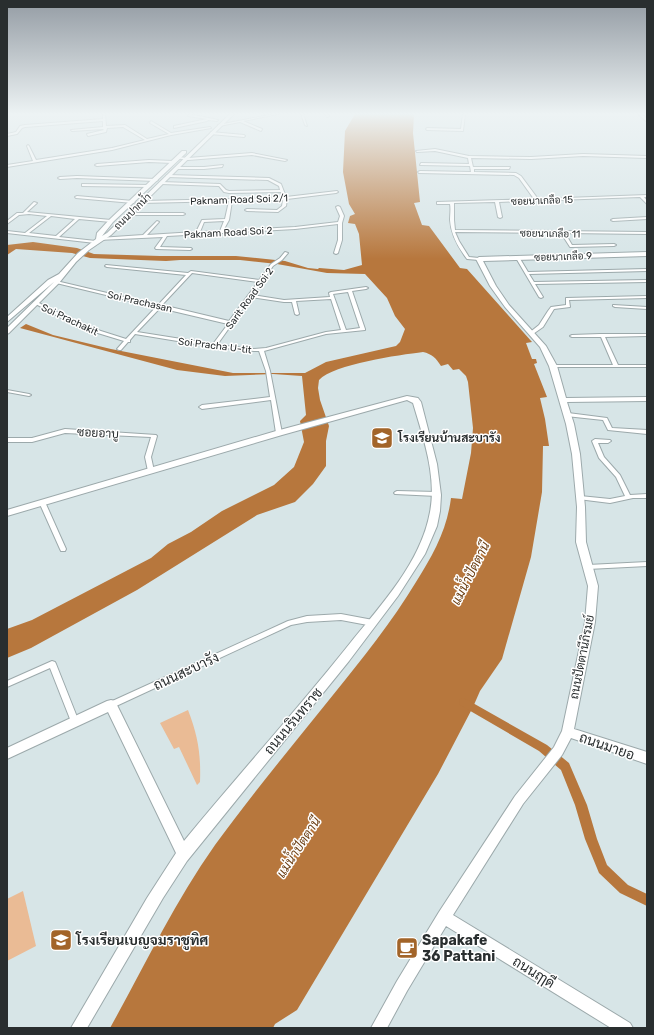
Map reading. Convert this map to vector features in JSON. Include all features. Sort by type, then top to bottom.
[{"type":"street","points":[[7,166],[33,162]]},
{"type":"street","points":[[97,165],[133,162]]},
{"type":"street","name":"ถนนปากน้ำ","points":[[95,242],[100,233],[173,162]]},
{"type":"street","name":"ถนนปากน้ำ","points":[[7,332],[36,304],[76,260],[95,242],[109,234],[182,162]]},
{"type":"street","points":[[470,162],[472,173]]},
{"type":"street","points":[[421,164],[509,168]]},
{"type":"street","points":[[177,168],[222,166]]},
{"type":"street","points":[[420,172],[517,175],[537,200]]},
{"type":"street","points":[[162,173],[169,175],[269,179],[280,185],[285,198],[284,206],[278,211],[247,210]]},
{"type":"street","points":[[60,178],[77,177],[156,180]]},
{"type":"street","points":[[161,183],[220,185],[227,192],[280,191]]},
{"type":"street","points":[[83,184],[149,186]]},
{"type":"street","name":"Paknam Road Soi 2/1","points":[[142,202],[285,198],[336,192]]},
{"type":"street","points":[[641,196],[647,203]]},
{"type":"street","name":"ซอยนาเกลือ 15","points":[[438,203],[647,196]]},
{"type":"street","points":[[77,197],[133,202]]},
{"type":"street","points":[[220,232],[227,220],[231,200]]},
{"type":"street","points":[[497,202],[500,217]]},
{"type":"street","points":[[24,213],[35,203]]},
{"type":"street","points":[[452,203],[453,216],[451,221],[457,242],[468,258],[479,259]]},
{"type":"street","points":[[336,253],[340,240],[340,223],[342,216],[338,207]]},
{"type":"street","points":[[7,222],[18,214],[24,213],[112,221]]},
{"type":"street","points":[[130,214],[183,214]]},
{"type":"street","points":[[26,234],[50,215]]},
{"type":"street","points":[[56,238],[78,218]]},
{"type":"street","points":[[613,220],[647,218]]},
{"type":"street","points":[[197,234],[203,221],[227,220]]},
{"type":"street","points":[[144,236],[157,222]]},
{"type":"street","name":"Paknam Road Soi 2","points":[[7,232],[95,242],[144,236],[197,234],[340,223]]},
{"type":"street","name":"ซอยนาเกลือ 11","points":[[453,231],[647,233]]},
{"type":"street","points":[[563,233],[571,246],[614,245]]},
{"type":"street","points":[[166,235],[158,248],[190,249]]},
{"type":"street","name":"Sarit Road Soi 2","points":[[214,346],[272,265],[281,259],[286,253]]},
{"type":"street","name":"ซอยนาเกลือ 9","points":[[479,259],[647,254]]},
{"type":"street","points":[[518,258],[541,297]]},
{"type":"street","name":"ถนนปัตตานีภิรมย์","points":[[379,1028],[402,986],[444,917],[519,800],[558,751],[568,732],[590,622],[593,586],[581,542],[580,498],[576,454],[568,416],[553,366],[543,346],[493,286],[479,259]]},
{"type":"street","points":[[107,266],[260,281]]},
{"type":"street","points":[[526,273],[647,270]]},
{"type":"street","points":[[119,349],[136,333],[190,273]]},
{"type":"street","name":"ถนนปากน้ำ","points":[[7,320],[50,281],[62,274]]},
{"type":"street","name":"Soi Prachasan","points":[[50,281],[230,323]]},
{"type":"street","points":[[532,283],[647,281]]},
{"type":"street","points":[[344,331],[331,293],[366,288]]},
{"type":"street","name":"Soi Pracha U-tit","points":[[136,333],[214,346],[261,350],[326,333],[363,329],[350,291]]},
{"type":"street","points":[[250,296],[284,301],[333,298]]},
{"type":"street","points":[[531,333],[541,326],[553,308],[568,306],[567,299],[647,297]]},
{"type":"street","points":[[627,298],[631,307]]},
{"type":"street","points":[[294,300],[297,314]]},
{"type":"street","name":"Soi Prachakit","points":[[36,304],[80,326],[128,341]]},
{"type":"street","points":[[615,306],[647,308]]},
{"type":"street","points":[[602,335],[616,366]]},
{"type":"street","points":[[572,336],[647,335]]},
{"type":"street","points":[[7,513],[279,433],[268,373],[261,350]]},
{"type":"street","points":[[553,366],[647,366]]},
{"type":"street","points":[[7,391],[29,395]]},
{"type":"street","points":[[202,407],[272,398]]},
{"type":"street","name":"ถนนนรินทราช","points":[[79,1028],[160,889],[184,855],[230,795],[295,719],[373,623],[398,590],[423,548],[432,528],[436,512],[437,494],[430,447],[417,402],[411,398],[404,398],[279,433]]},
{"type":"street","points":[[563,400],[647,399]]},
{"type":"street","points":[[568,416],[605,419],[610,429],[646,434]]},
{"type":"street","name":"ซอยอาบู","points":[[7,440],[32,440],[65,431],[154,436],[148,457],[151,471]]},
{"type":"street","points":[[608,441],[595,442],[602,458],[618,476],[628,497]]},
{"type":"street","points":[[397,493],[437,494]]},
{"type":"street","points":[[580,498],[610,501],[628,497],[647,496]]},
{"type":"street","points":[[42,502],[63,548]]},
{"type":"street","points":[[588,567],[647,564]]},
{"type":"street","name":"ถนนสะบารัง","points":[[7,754],[290,623],[307,619],[341,617],[373,623]]},
{"type":"street","points":[[7,684],[52,664],[75,722]]},
{"type":"street","points":[[111,705],[184,855]]},
{"type":"street","name":"ถนนมายอ","points":[[568,732],[647,758]]},
{"type":"street","name":"ถนนฤๅดี","points":[[444,917],[625,1028]]},
{"type":"shaded area","points":[[188,710],[194,728],[199,754],[200,782],[197,785],[179,747],[174,749],[160,723]]},
{"type":"shaded area","points":[[23,891],[36,946],[7,961],[7,899]]},
{"type":"water","name":"แม่น้ำปัตตานี","points":[[343,162],[416,162],[420,202],[414,203],[422,225],[429,226],[460,268],[467,269],[532,342],[526,343],[532,359],[536,359],[537,363],[534,364],[547,397],[540,398],[549,446],[543,446],[542,492],[531,557],[502,659],[480,691],[438,774],[297,1010],[275,1024],[273,1028],[110,1028],[186,889],[215,845],[258,788],[355,668],[407,597],[428,562],[443,532],[451,498],[462,499],[471,453],[473,428],[468,382],[466,376],[459,369],[453,370],[448,364],[441,366],[434,357],[423,352],[368,361],[338,369],[327,374],[319,380],[318,388],[320,400],[329,426],[326,441],[326,466],[313,484],[295,502],[257,515],[137,590],[31,648],[7,658],[7,629],[32,620],[151,558],[168,544],[191,532],[222,511],[274,485],[294,467],[304,442],[300,421],[306,415],[302,376],[273,374],[225,376],[177,370],[20,328],[26,324],[53,335],[111,349],[233,373],[305,373],[326,362],[396,346],[400,342],[405,329],[395,316],[387,298],[365,274],[327,273],[277,264],[240,260],[166,261],[90,258],[72,253],[16,249],[7,255],[7,245],[33,242],[77,248],[94,254],[236,256],[285,261],[308,268],[344,270],[362,265],[359,234],[355,224],[348,223],[350,216],[355,214],[349,204],[343,172]]},
{"type":"waterway","points":[[464,702],[543,748],[565,767],[581,805],[591,839],[603,869],[624,889],[647,900]]},
{"type":"place","name":"โรงเรียนบ้านสะบารัง","points":[[382,438]]},
{"type":"place","name":"โรงเรียนเบญจมราชูทิศ","points":[[61,940]]},
{"type":"place","name":"Sapakafe 36 Pattani","points":[[407,948]]}]
